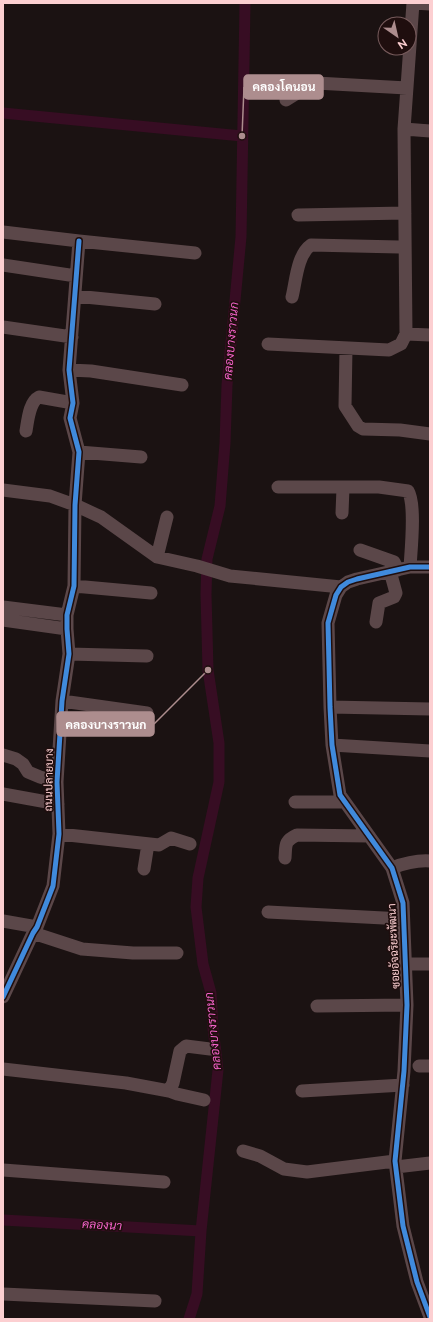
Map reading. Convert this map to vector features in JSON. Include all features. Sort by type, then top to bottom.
[{"type":"street","points":[[268,344],[389,350],[401,344],[406,334],[404,129],[413,3],[430,4]]},
{"type":"street","points":[[286,100],[310,85],[316,83],[407,88]]},
{"type":"street","points":[[404,129],[430,131]]},
{"type":"street","points":[[298,214],[405,214]]},
{"type":"street","points":[[3,232],[79,242],[195,252]]},
{"type":"street","name":"ถนนปลายบาง","points":[[3,997],[35,930],[53,886],[60,834],[57,782],[62,701],[69,654],[67,629],[68,615],[74,586],[75,505],[79,452],[70,418],[73,403],[69,370],[79,242]]},
{"type":"street","points":[[292,297],[301,256],[306,248],[311,245],[399,247],[405,244]]},
{"type":"street","points":[[3,265],[76,276]]},
{"type":"street","points":[[75,296],[155,304]]},
{"type":"street","points":[[3,327],[72,337]]},
{"type":"street","points":[[406,334],[430,335]]},
{"type":"street","points":[[346,348],[345,406],[358,426],[363,428],[400,430],[430,434]]},
{"type":"street","points":[[69,370],[91,371],[182,385]]},
{"type":"street","points":[[26,430],[32,404],[39,397],[73,403]]},
{"type":"street","points":[[79,452],[141,457]]},
{"type":"street","points":[[278,487],[379,487],[408,491],[411,495],[412,507],[399,569],[396,593],[394,596],[379,603],[376,622]]},
{"type":"street","points":[[342,513],[343,488]]},
{"type":"street","points":[[3,490],[50,496],[75,505],[101,517],[157,557],[197,566],[230,576],[341,587],[357,579],[399,569],[430,567]]},
{"type":"street","points":[[157,557],[167,517]]},
{"type":"street","points":[[360,550],[394,562],[399,569]]},
{"type":"street","points":[[74,586],[151,593]]},
{"type":"street","name":"ซอยอัจฉริยะพัฒนา","points":[[341,587],[336,595],[328,623],[332,745],[340,794],[392,868],[402,903],[407,1005],[403,1085],[395,1164],[402,1226],[417,1282],[430,1317]]},
{"type":"street","points":[[3,607],[68,615]]},
{"type":"street","points":[[3,620],[67,629]]},
{"type":"street","points":[[69,654],[147,656]]},
{"type":"street","points":[[62,701],[147,713]]},
{"type":"street","points":[[330,707],[430,709]]},
{"type":"street","points":[[332,745],[430,751]]},
{"type":"street","points":[[3,755],[16,759],[23,764],[28,772],[57,782]]},
{"type":"street","points":[[3,794],[58,804]]},
{"type":"street","points":[[295,802],[345,802]]},
{"type":"street","points":[[60,834],[159,845],[171,838],[190,844]]},
{"type":"street","points":[[285,858],[286,844],[288,840],[297,835],[369,836]]},
{"type":"street","points":[[144,869],[148,844]]},
{"type":"street","points":[[392,868],[404,863],[421,860],[430,861]]},
{"type":"street","points":[[268,912],[403,919]]},
{"type":"street","points":[[3,921],[35,930],[82,949],[133,953],[176,953]]},
{"type":"street","points":[[404,964],[430,964]]},
{"type":"street","points":[[317,1006],[407,1005]]},
{"type":"street","points":[[169,1091],[173,1083],[180,1051],[186,1046],[210,1049]]},
{"type":"street","points":[[3,1070],[126,1083],[169,1091],[204,1100]]},
{"type":"street","points":[[302,1091],[403,1085]]},
{"type":"street","points":[[243,1151],[260,1156],[284,1169],[307,1172],[395,1164],[430,1163]]},
{"type":"street","points":[[3,1170],[164,1182]]},
{"type":"street","points":[[3,1294],[155,1301]]},
{"type":"street","points":[[3,1302],[75,1304]]},
{"type":"waterway","name":"คลองบางราวนก","points":[[189,1319],[197,1294],[201,1231],[218,1070],[211,993],[203,964],[196,907],[198,878],[219,782],[219,743],[208,670],[206,594],[207,559],[220,506],[225,443],[227,385],[241,237],[245,3]]},
{"type":"waterway","points":[[3,113],[242,136]]},
{"type":"waterway","name":"คลองนา","points":[[3,1220],[201,1231]]},
{"type":"cycle path","points":[[3,997],[37,927],[53,886],[59,834],[57,782],[62,701],[69,654],[67,615],[74,586],[75,505],[79,452],[70,418],[73,403],[69,370],[79,241]]},
{"type":"cycle path","points":[[430,567],[410,567],[348,582],[341,587],[336,595],[328,623],[332,745],[340,795],[392,868],[403,903],[407,1005],[404,1071],[395,1161],[403,1226],[417,1282],[430,1317]]},
{"type":"place","name":"คลองโคนอน","points":[[242,136]]},
{"type":"place","name":"คลองบางราวนก","points":[[208,670]]}]
